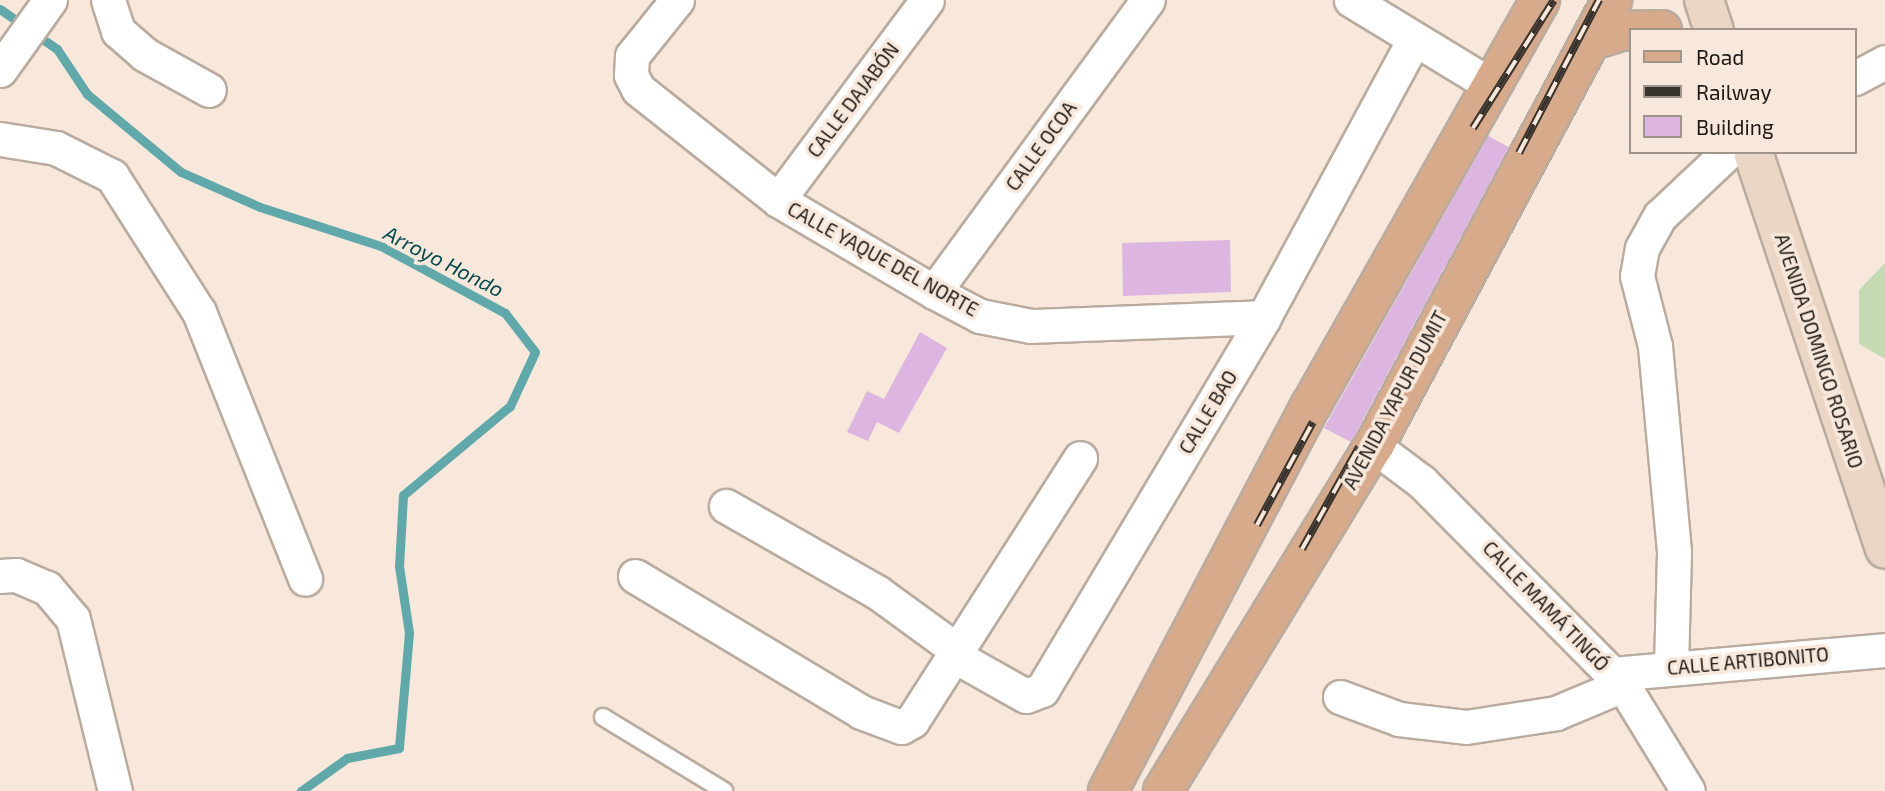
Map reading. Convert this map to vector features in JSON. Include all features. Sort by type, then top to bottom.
[{"type":"main road","points":[[1108,791],[1318,393],[1540,0]]},
{"type":"main road","name":"AVENIDA YAPUR DUMIT","points":[[1163,791],[1374,446],[1612,0]]},
{"type":"main road","points":[[1704,0],[1713,28]]},
{"type":"main road","points":[[1590,41],[1620,31],[1630,31]]},
{"type":"main road","name":"AVENIDA DOMINGO ROSARIO","points":[[1755,154],[1885,549]]},
{"type":"street","points":[[0,70],[51,0]]},
{"type":"street","points":[[108,0],[118,32],[144,54],[209,90]]},
{"type":"street","name":"CALLE YAQUE DEL NORTE","points":[[677,0],[632,56],[631,75],[639,89],[778,200],[934,292],[980,316],[1031,326],[1264,317]]},
{"type":"street","name":"CALLE DAJABÓN","points":[[778,200],[927,0]]},
{"type":"street","name":"CALLE OCOA","points":[[934,292],[1147,0]]},
{"type":"street","points":[[1352,0],[1413,42],[1492,85]]},
{"type":"street","name":"CALLE BAO","points":[[726,506],[877,592],[956,653],[1026,696],[1042,690],[1264,317],[1413,42]]},
{"type":"street","points":[[1857,77],[1885,62]]},
{"type":"street","points":[[0,139],[56,148],[112,176],[199,312],[305,579]]},
{"type":"street","points":[[1671,667],[1674,551],[1655,346],[1637,276],[1642,248],[1661,216],[1726,154]]},
{"type":"street","name":"CALLE MAMÁ TINGÓ","points":[[1374,446],[1422,482],[1617,680],[1688,791]]},
{"type":"street","points":[[635,576],[892,725],[912,721],[1080,458]]},
{"type":"street","points":[[0,576],[16,575],[47,588],[73,620],[115,791]]},
{"type":"street","name":"CALLE ARTIBONITO","points":[[1340,697],[1399,719],[1466,727],[1556,713],[1617,680],[1671,667],[1885,650]]},
{"type":"lane","points":[[603,717],[724,791]]},
{"type":"green space","points":[[1885,263],[1885,359],[1859,344],[1859,290]]},
{"type":"building","points":[[1488,136],[1509,147],[1351,442],[1324,428]]},
{"type":"building","points":[[1230,240],[1231,292],[1123,296],[1122,243]]},
{"type":"building","points":[[920,332],[947,348],[899,433],[877,422],[868,441],[847,432],[867,391],[884,399]]},
{"type":"waterway","name":"Arroyo Hondo","points":[[0,9],[23,25]]},
{"type":"waterway","name":"Arroyo Hondo","points":[[34,33],[57,49],[87,94],[181,172],[260,207],[381,246],[505,313],[535,352],[510,406],[403,495],[399,566],[409,633],[399,748],[347,758],[301,791]]},
{"type":"railway","points":[[1473,128],[1554,0]]},
{"type":"railway","points":[[1519,153],[1599,0]]},
{"type":"railway","points":[[1257,525],[1313,422]]},
{"type":"railway","points":[[1302,549],[1359,447]]}]
